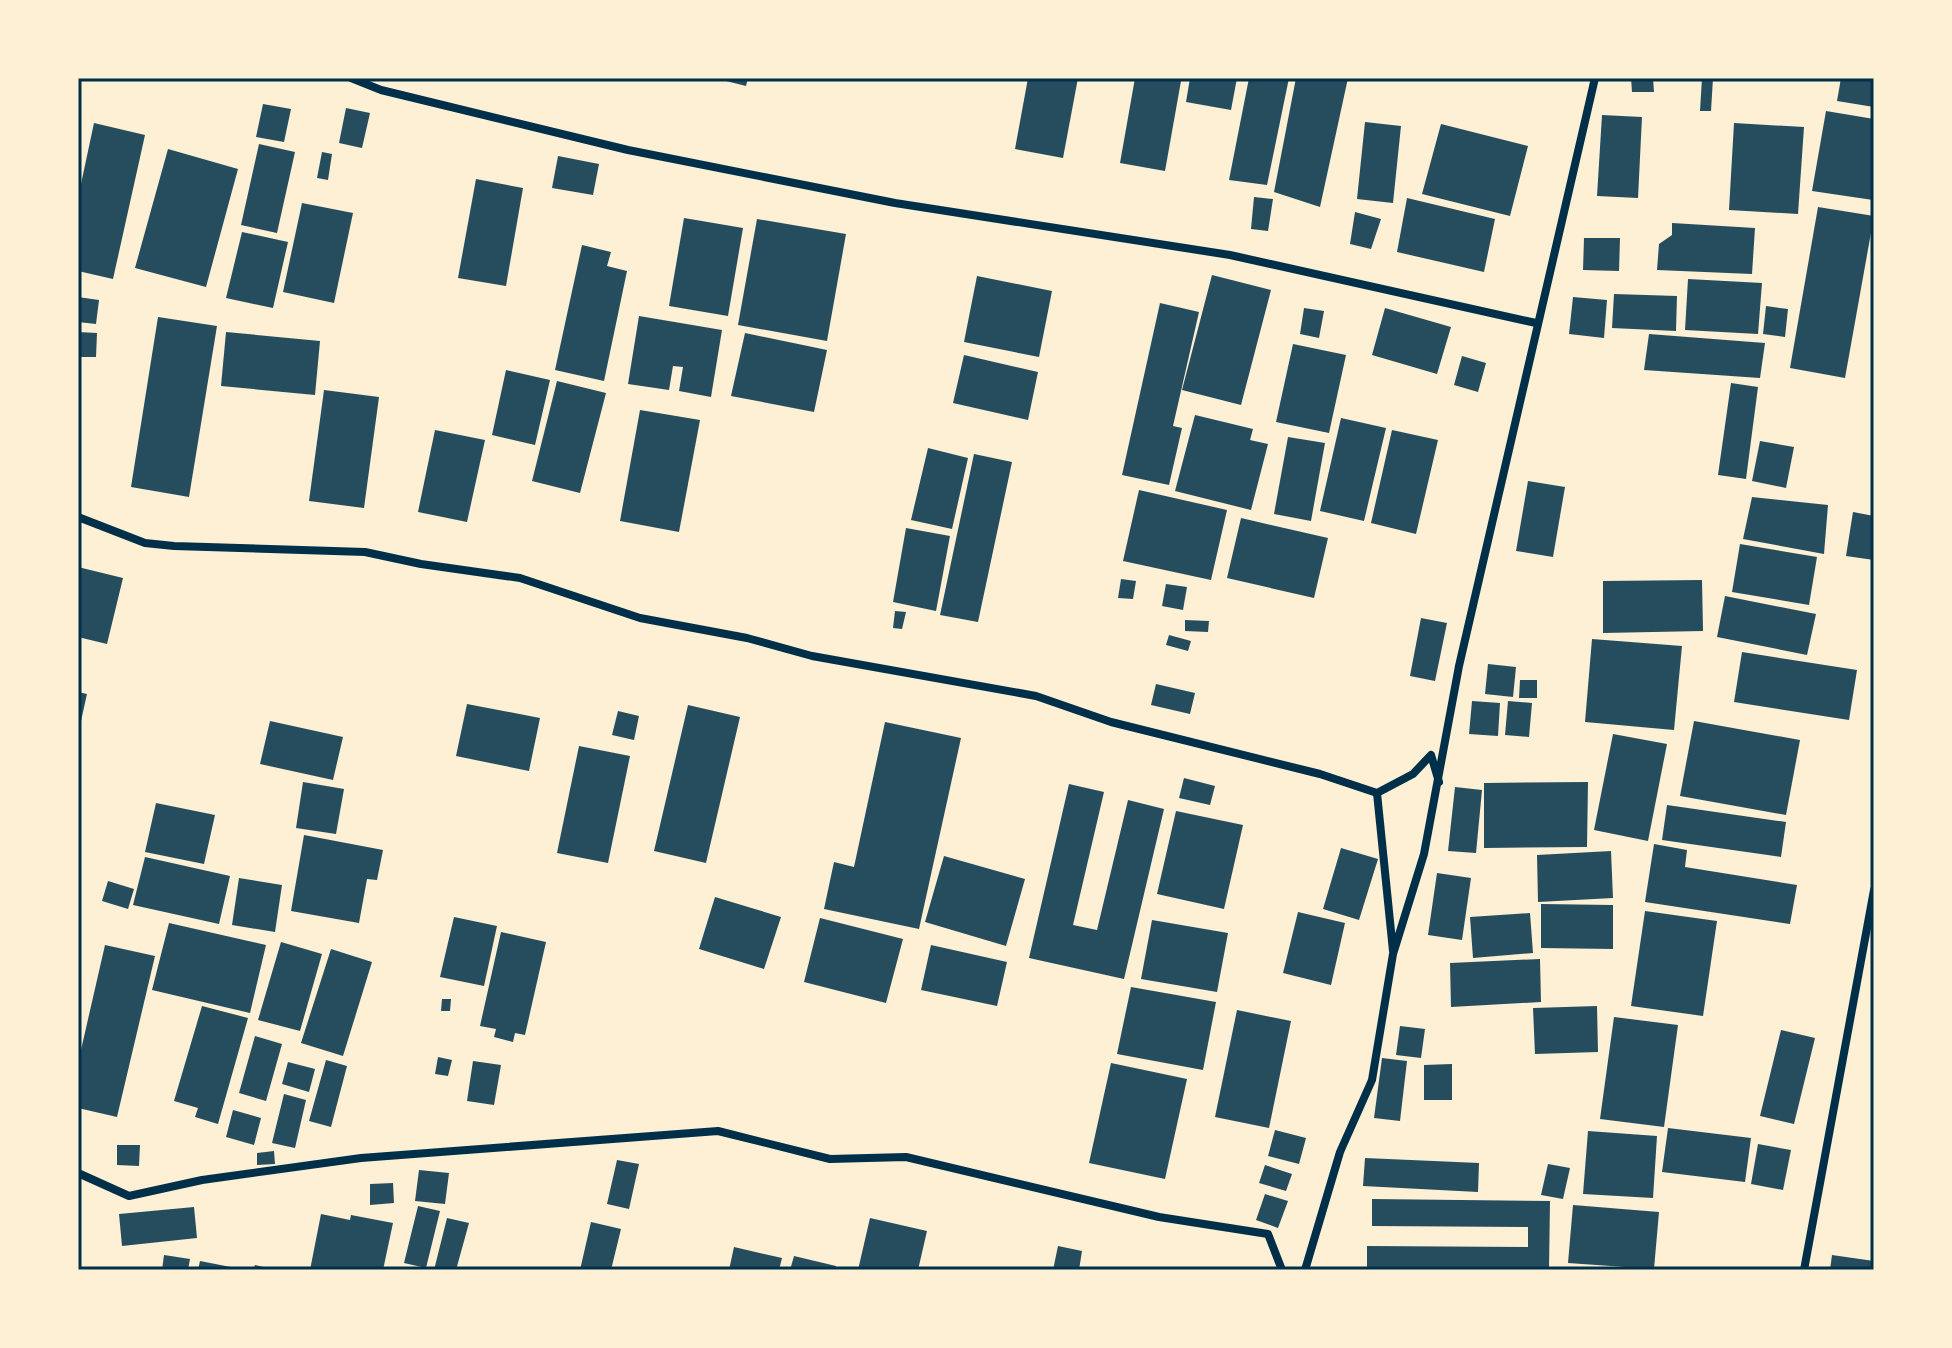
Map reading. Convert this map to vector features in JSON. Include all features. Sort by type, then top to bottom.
[{"type":"street","points":[[351,78],[381,90],[628,150],[895,203],[1230,255],[1536,323]]},
{"type":"street","points":[[1305,1270],[1340,1152],[1372,1080],[1393,954],[1417,880],[1439,782],[1459,666],[1595,78]]},
{"type":"street","points":[[78,517],[145,543],[365,552],[421,564],[520,578],[640,618],[747,638],[812,656],[1036,696],[1111,722],[1320,774],[1377,793],[1413,774],[1431,755],[1439,782]]},
{"type":"street","points":[[1377,793],[1393,954]]},
{"type":"street","points":[[1804,1270],[1874,890]]},
{"type":"street","points":[[1863,940],[1874,943]]},
{"type":"street","points":[[78,1173],[129,1196],[202,1180],[361,1158],[718,1131],[830,1159],[906,1157],[1159,1217],[1268,1234],[1282,1270]]},
{"type":"building","points":[[714,78],[748,78],[746,86]]},
{"type":"building","points":[[1028,78],[1078,78],[1063,158],[1015,149]]},
{"type":"building","points":[[1135,78],[1181,81],[1165,171],[1120,163]]},
{"type":"building","points":[[1190,78],[1237,78],[1231,110],[1186,102]]},
{"type":"building","points":[[1249,78],[1289,78],[1267,185],[1229,180]]},
{"type":"building","points":[[1296,78],[1348,78],[1320,207],[1274,192]]},
{"type":"building","points":[[1631,78],[1653,78],[1654,92],[1632,92]]},
{"type":"building","points":[[1702,78],[1713,78],[1711,111],[1700,111]]},
{"type":"building","points":[[1841,78],[1874,78],[1874,107],[1837,101]]},
{"type":"building","points":[[263,104],[291,109],[284,142],[256,137]]},
{"type":"building","points":[[346,108],[370,113],[362,148],[339,143]]},
{"type":"building","points":[[1826,111],[1874,119],[1873,200],[1812,191]]},
{"type":"building","points":[[1602,115],[1642,117],[1638,198],[1597,196]]},
{"type":"building","points":[[1365,122],[1401,126],[1393,203],[1357,199]]},
{"type":"building","points":[[94,123],[145,135],[113,279],[78,271],[78,198]]},
{"type":"building","points":[[1734,123],[1804,127],[1798,214],[1729,210]]},
{"type":"building","points":[[1441,124],[1528,146],[1510,216],[1422,194]]},
{"type":"building","points":[[259,144],[295,152],[277,233],[241,225]]},
{"type":"building","points":[[168,149],[238,169],[206,287],[135,268]]},
{"type":"building","points":[[322,152],[332,154],[328,180],[317,178]]},
{"type":"building","points":[[558,156],[599,164],[593,195],[552,188]]},
{"type":"building","points":[[476,179],[523,188],[506,286],[458,278]]},
{"type":"building","points":[[1254,197],[1273,199],[1268,231],[1251,229]]},
{"type":"building","points":[[1407,198],[1495,219],[1484,272],[1397,252]]},
{"type":"building","points":[[302,203],[353,213],[334,303],[283,292]]},
{"type":"building","points":[[1818,207],[1874,216],[1845,378],[1790,368]]},
{"type":"building","points":[[1355,212],[1381,219],[1371,249],[1350,244]]},
{"type":"building","points":[[684,218],[743,228],[728,316],[669,306]]},
{"type":"building","points":[[757,219],[846,234],[827,341],[738,325]]},
{"type":"building","points":[[1672,223],[1755,228],[1752,274],[1657,270],[1659,244],[1672,235]]},
{"type":"building","points":[[242,232],[288,242],[273,308],[226,298]]},
{"type":"building","points":[[1584,238],[1620,238],[1619,271],[1583,270]]},
{"type":"building","points":[[582,245],[611,252],[607,266],[627,271],[604,381],[555,370]]},
{"type":"building","points":[[1212,275],[1271,290],[1241,405],[1182,390]]},
{"type":"building","points":[[977,276],[1052,291],[1039,357],[964,342]]},
{"type":"building","points":[[1688,279],[1762,283],[1758,334],[1685,330]]},
{"type":"building","points":[[1614,294],[1677,296],[1676,331],[1612,328]]},
{"type":"building","points":[[78,297],[99,300],[96,324],[78,322]]},
{"type":"building","points":[[1573,297],[1607,300],[1604,338],[1569,334]]},
{"type":"building","points":[[1160,303],[1199,312],[1173,426],[1182,428],[1169,485],[1122,475]]},
{"type":"building","points":[[1766,306],[1788,309],[1785,337],[1763,334]]},
{"type":"building","points":[[1304,308],[1324,311],[1319,338],[1300,334]]},
{"type":"building","points":[[1385,308],[1451,327],[1437,374],[1372,355]]},
{"type":"building","points":[[639,316],[722,330],[711,397],[679,391],[683,367],[673,366],[669,390],[628,384]]},
{"type":"building","points":[[158,317],[217,326],[189,497],[131,487]]},
{"type":"building","points":[[78,332],[97,333],[96,357],[78,357]]},
{"type":"building","points":[[226,332],[320,341],[315,395],[221,386]]},
{"type":"building","points":[[745,333],[827,350],[814,412],[731,396]]},
{"type":"building","points":[[1649,334],[1765,343],[1760,378],[1644,370]]},
{"type":"building","points":[[1293,344],[1346,355],[1329,433],[1276,422]]},
{"type":"building","points":[[964,355],[1038,372],[1028,420],[953,403]]},
{"type":"building","points":[[1462,356],[1486,363],[1478,392],[1454,385]]},
{"type":"building","points":[[506,370],[550,380],[535,445],[492,435]]},
{"type":"building","points":[[557,381],[606,393],[580,493],[532,481]]},
{"type":"building","points":[[1731,383],[1758,387],[1746,479],[1718,475]]},
{"type":"building","points":[[324,390],[379,397],[364,508],[309,501]]},
{"type":"building","points":[[640,410],[700,420],[679,532],[620,521]]},
{"type":"building","points":[[1195,415],[1253,429],[1250,440],[1268,444],[1251,510],[1175,491]]},
{"type":"building","points":[[1341,418],[1386,428],[1364,521],[1320,511]]},
{"type":"building","points":[[435,430],[485,440],[467,522],[418,512]]},
{"type":"building","points":[[1392,430],[1438,440],[1416,534],[1371,523]]},
{"type":"building","points":[[1288,437],[1325,443],[1311,521],[1274,514]]},
{"type":"building","points":[[1760,441],[1794,447],[1786,488],[1752,481]]},
{"type":"building","points":[[928,448],[968,458],[952,529],[911,520]]},
{"type":"building","points":[[974,454],[1012,462],[978,622],[940,615]]},
{"type":"building","points":[[1528,481],[1565,487],[1553,557],[1516,551]]},
{"type":"building","points":[[1139,490],[1227,510],[1211,580],[1123,561]]},
{"type":"building","points":[[1752,497],[1828,505],[1824,554],[1743,539]]},
{"type":"building","points":[[1853,512],[1874,516],[1874,560],[1846,556]]},
{"type":"building","points":[[1241,518],[1328,538],[1314,598],[1227,578]]},
{"type":"building","points":[[906,528],[950,536],[936,611],[893,602]]},
{"type":"building","points":[[1740,544],[1817,557],[1809,605],[1732,592]]},
{"type":"building","points":[[78,567],[123,578],[107,644],[78,637]]},
{"type":"building","points":[[1121,579],[1136,581],[1133,599],[1118,598]]},
{"type":"building","points":[[1702,580],[1703,631],[1603,633],[1603,581]]},
{"type":"building","points":[[1166,584],[1187,587],[1183,610],[1162,606]]},
{"type":"building","points":[[1725,596],[1816,614],[1807,655],[1717,637]]},
{"type":"building","points":[[895,611],[906,612],[902,629],[893,628]]},
{"type":"building","points":[[1421,618],[1447,623],[1435,681],[1410,676]]},
{"type":"building","points":[[1185,620],[1209,621],[1208,632],[1185,631]]},
{"type":"building","points":[[1169,635],[1191,641],[1188,651],[1166,645]]},
{"type":"building","points":[[1592,639],[1682,646],[1674,730],[1585,722]]},
{"type":"building","points":[[1742,652],[1857,670],[1849,720],[1734,702]]},
{"type":"building","points":[[1488,664],[1516,667],[1513,697],[1485,694]]},
{"type":"building","points":[[1520,680],[1537,680],[1537,698],[1519,698]]},
{"type":"building","points":[[1156,684],[1195,693],[1190,714],[1151,705]]},
{"type":"building","points":[[78,692],[87,694],[79,730],[78,730]]},
{"type":"building","points":[[1472,701],[1500,703],[1498,736],[1469,734]]},
{"type":"building","points":[[1508,701],[1532,703],[1529,737],[1505,735]]},
{"type":"building","points":[[467,704],[540,718],[529,771],[456,756]]},
{"type":"building","points":[[688,705],[740,717],[706,863],[654,851]]},
{"type":"building","points":[[618,711],[639,716],[634,740],[612,735]]},
{"type":"building","points":[[270,721],[343,737],[333,780],[260,764]]},
{"type":"building","points":[[1694,721],[1800,740],[1786,815],[1680,796]]},
{"type":"building","points":[[885,722],[961,738],[919,929],[824,909],[834,862],[854,867]]},
{"type":"building","points":[[1613,734],[1667,744],[1648,841],[1594,830]]},
{"type":"building","points":[[579,746],[630,756],[608,863],[557,853]]},
{"type":"building","points":[[1184,778],[1215,786],[1210,805],[1179,798]]},
{"type":"building","points":[[303,782],[344,789],[336,834],[296,828]]},
{"type":"building","points":[[1588,782],[1587,847],[1484,848],[1484,783]]},
{"type":"building","points":[[1069,784],[1104,792],[1073,925],[1097,930],[1128,800],[1164,809],[1124,979],[1029,958]]},
{"type":"building","points":[[1455,787],[1482,790],[1476,853],[1448,851]]},
{"type":"building","points":[[156,803],[215,815],[204,864],[145,852]]},
{"type":"building","points":[[1667,805],[1786,822],[1781,857],[1662,840]]},
{"type":"building","points":[[1176,811],[1243,825],[1224,909],[1157,894]]},
{"type":"building","points":[[304,835],[383,850],[377,880],[367,879],[359,923],[291,911]]},
{"type":"building","points":[[1654,844],[1687,850],[1685,867],[1797,885],[1790,924],[1645,902]]},
{"type":"building","points":[[1341,848],[1378,859],[1359,920],[1323,909]]},
{"type":"building","points":[[1611,851],[1613,898],[1538,902],[1537,855]]},
{"type":"building","points":[[944,856],[1025,879],[1006,946],[925,922]]},
{"type":"building","points":[[145,857],[230,876],[219,924],[133,905]]},
{"type":"building","points":[[1437,873],[1471,878],[1462,940],[1428,935]]},
{"type":"building","points":[[239,878],[282,885],[275,932],[232,925]]},
{"type":"building","points":[[108,881],[134,889],[128,909],[102,901]]},
{"type":"building","points":[[715,897],[781,917],[764,969],[699,949]]},
{"type":"building","points":[[1541,904],[1613,905],[1613,949],[1541,948]]},
{"type":"building","points":[[1645,911],[1717,921],[1703,1016],[1631,1006]]},
{"type":"building","points":[[1298,912],[1345,923],[1331,985],[1283,973]]},
{"type":"building","points":[[1530,913],[1533,953],[1473,958],[1470,917]]},
{"type":"building","points":[[454,917],[497,926],[484,986],[440,977]]},
{"type":"building","points":[[820,918],[903,939],[886,1003],[804,982]]},
{"type":"building","points":[[1152,920],[1228,933],[1217,992],[1141,979]]},
{"type":"building","points":[[169,923],[266,945],[250,1013],[152,990]]},
{"type":"building","points":[[501,932],[546,942],[525,1035],[515,1033],[513,1042],[494,1037],[496,1029],[480,1026]]},
{"type":"building","points":[[281,942],[322,954],[300,1031],[258,1020]]},
{"type":"building","points":[[105,945],[155,956],[117,1117],[78,1108],[78,1063]]},
{"type":"building","points":[[931,945],[1007,962],[997,1006],[921,990]]},
{"type":"building","points":[[331,949],[372,962],[343,1056],[301,1043]]},
{"type":"building","points":[[1540,959],[1541,1002],[1451,1007],[1450,963]]},
{"type":"building","points":[[1131,987],[1216,1002],[1203,1070],[1117,1054]]},
{"type":"building","points":[[442,999],[451,999],[450,1011],[441,1011]]},
{"type":"building","points":[[202,1006],[248,1018],[218,1124],[195,1117],[198,1108],[174,1101]]},
{"type":"building","points":[[1597,1006],[1598,1052],[1535,1054],[1533,1008]]},
{"type":"building","points":[[1237,1010],[1291,1021],[1269,1128],[1215,1117]]},
{"type":"building","points":[[1614,1017],[1678,1025],[1664,1127],[1600,1119]]},
{"type":"building","points":[[1400,1026],[1425,1029],[1421,1058],[1396,1055]]},
{"type":"building","points":[[1781,1030],[1815,1038],[1794,1124],[1760,1116]]},
{"type":"building","points":[[255,1036],[282,1044],[266,1101],[239,1093]]},
{"type":"building","points":[[438,1057],[452,1060],[448,1076],[435,1074]]},
{"type":"building","points":[[1382,1058],[1407,1061],[1400,1121],[1374,1118]]},
{"type":"building","points":[[326,1060],[347,1066],[331,1127],[309,1121]]},
{"type":"building","points":[[473,1061],[501,1065],[494,1105],[467,1101]]},
{"type":"building","points":[[288,1062],[315,1069],[309,1092],[282,1084]]},
{"type":"building","points":[[1111,1063],[1187,1079],[1165,1179],[1089,1163]]},
{"type":"building","points":[[1452,1064],[1452,1100],[1424,1100],[1424,1065]]},
{"type":"building","points":[[284,1094],[306,1100],[295,1148],[272,1143]]},
{"type":"building","points":[[233,1110],[261,1118],[254,1145],[226,1137]]},
{"type":"building","points":[[1668,1128],[1751,1138],[1745,1182],[1662,1172]]},
{"type":"building","points":[[1275,1130],[1306,1138],[1299,1164],[1268,1156]]},
{"type":"building","points":[[1588,1131],[1657,1136],[1653,1198],[1583,1194]]},
{"type":"building","points":[[1758,1144],[1791,1150],[1783,1190],[1751,1184]]},
{"type":"building","points":[[117,1145],[140,1145],[139,1166],[117,1165]]},
{"type":"building","points":[[274,1151],[275,1164],[257,1165],[257,1153]]},
{"type":"building","points":[[1365,1158],[1479,1163],[1478,1192],[1363,1186]]},
{"type":"building","points":[[617,1160],[639,1164],[629,1209],[607,1204]]},
{"type":"building","points":[[1548,1164],[1570,1168],[1563,1199],[1541,1195]]},
{"type":"building","points":[[1265,1165],[1292,1174],[1286,1191],[1259,1183]]},
{"type":"building","points":[[419,1170],[449,1173],[445,1204],[415,1201]]},
{"type":"building","points":[[393,1183],[394,1203],[370,1205],[370,1184]]},
{"type":"building","points":[[1265,1194],[1288,1201],[1278,1228],[1256,1220]]},
{"type":"building","points":[[1372,1199],[1550,1201],[1549,1270],[1367,1270],[1367,1246],[1528,1247],[1528,1227],[1372,1226]]},
{"type":"building","points":[[1573,1205],[1659,1212],[1654,1269],[1568,1263]]},
{"type":"building","points":[[418,1206],[440,1211],[426,1268],[404,1263]]},
{"type":"building","points":[[194,1207],[197,1238],[122,1246],[119,1214]]},
{"type":"building","points":[[321,1214],[350,1220],[351,1215],[393,1223],[383,1270],[310,1270]]},
{"type":"building","points":[[447,1218],[469,1223],[456,1270],[434,1270]]},
{"type":"building","points":[[870,1218],[927,1231],[918,1270],[858,1270]]},
{"type":"building","points":[[591,1222],[621,1229],[611,1270],[580,1270]]},
{"type":"building","points":[[1058,1246],[1082,1251],[1079,1270],[1053,1270]]},
{"type":"building","points":[[734,1247],[782,1258],[779,1270],[729,1270]]},
{"type":"building","points":[[164,1255],[190,1259],[188,1270],[162,1270]]},
{"type":"building","points":[[1832,1255],[1874,1261],[1874,1270],[1830,1270]]},
{"type":"building","points":[[794,1256],[836,1266],[835,1270],[790,1270]]},
{"type":"building","points":[[200,1261],[241,1269],[198,1270]]},
{"type":"building","points":[[255,1265],[272,1269],[272,1270],[253,1270]]}]
